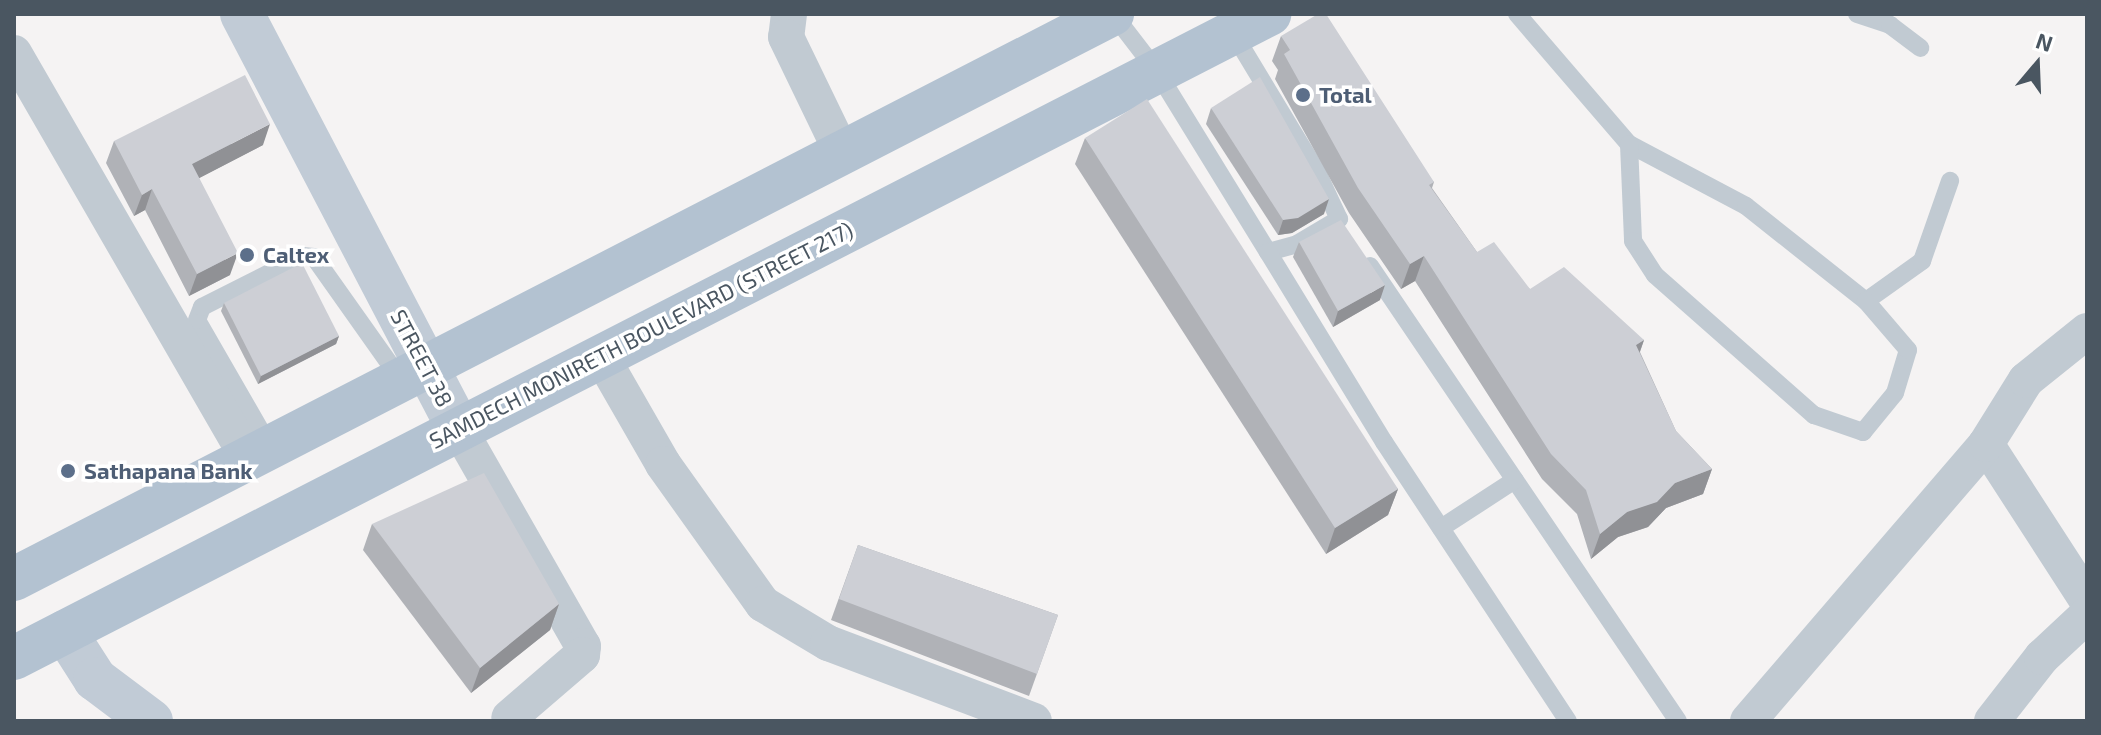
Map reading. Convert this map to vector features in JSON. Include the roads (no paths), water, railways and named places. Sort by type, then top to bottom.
[{"type":"main road","points":[[14,579],[1113,14]]},
{"type":"main road","name":"SAMDECH MONIRETH BOULEVARD (STREET 217)","points":[[14,658],[1156,70],[1241,20]]},
{"type":"street","name":"STREET 38","points":[[242,14],[414,373],[459,429],[583,646],[582,655],[509,718]]},
{"type":"street","points":[[789,14],[786,37],[842,153]]},
{"type":"street","points":[[14,53],[259,453]]},
{"type":"street","points":[[1748,721],[1986,444],[2026,380],[2087,331]]},
{"type":"street","points":[[601,356],[663,464],[763,604],[828,643],[1034,721]]},
{"type":"street","points":[[1986,444],[2087,600]]},
{"type":"street","points":[[1992,721],[2042,657],[2087,615]]},
{"type":"street","points":[[65,632],[95,679],[151,721]]},
{"type":"lane","points":[[1113,14],[1156,70],[1441,528],[1568,721]]},
{"type":"lane","points":[[1517,14],[1629,144],[1746,206],[1866,301],[1908,350],[1895,393],[1863,432],[1814,415],[1655,275],[1633,241],[1629,144]]},
{"type":"lane","points":[[1857,14],[1890,25],[1920,48]]},
{"type":"lane","points":[[1241,20],[1348,232],[1678,721]]},
{"type":"lane","points":[[1866,301],[1922,261],[1950,181]]},
{"type":"lane","points":[[1268,252],[1348,232]]},
{"type":"lane","points":[[259,453],[197,320],[202,307],[303,256],[314,257],[414,373]]},
{"type":"lane","points":[[1441,528],[1515,480]]},
{"type":"place","name":"Total","points":[[1303,95]]},
{"type":"place","name":"Caltex","points":[[247,255]]},
{"type":"place","name":"Sathapana Bank","points":[[68,471]]}]
